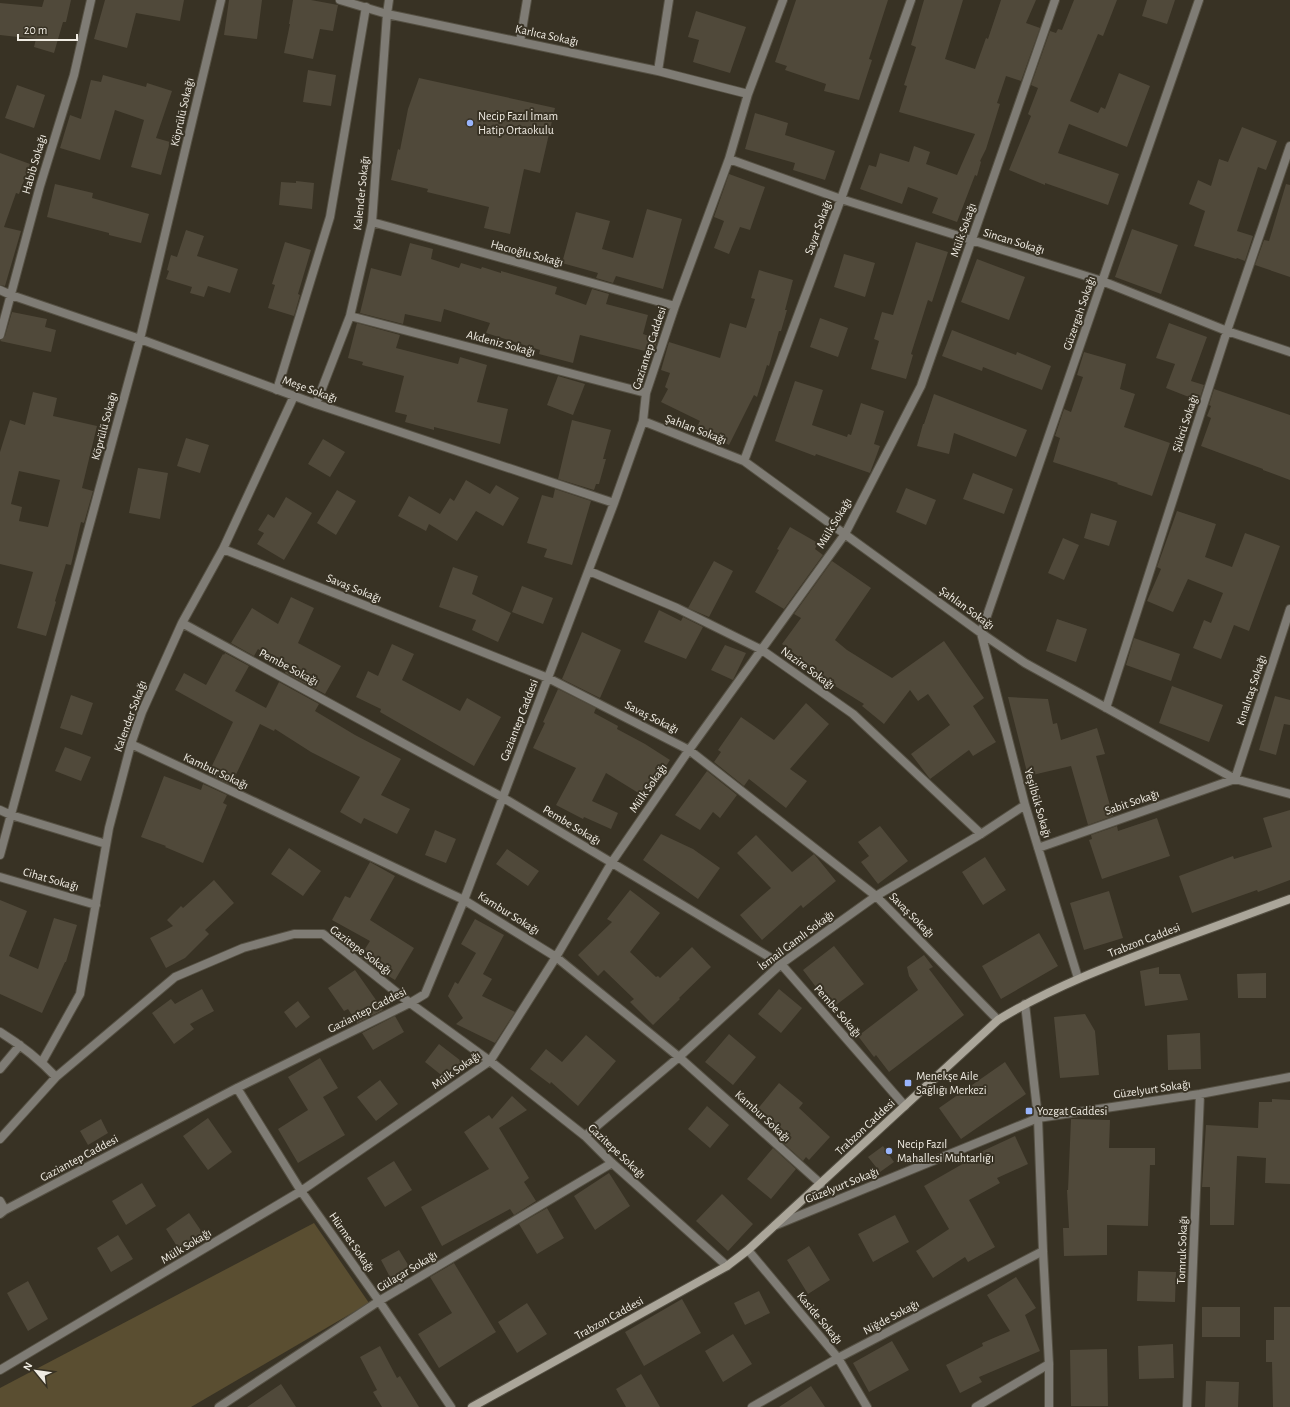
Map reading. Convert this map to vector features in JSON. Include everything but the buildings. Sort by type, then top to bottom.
[{"type":"main road","name":"Trabzon Caddesi","points":[[472,1407],[727,1266],[748,1250],[821,1184],[998,1020],[1025,1004],[1078,978],[1290,899]]},
{"type":"street","name":"Habib Sokağı","points":[[0,335],[40,186],[74,75],[90,0]]},
{"type":"street","name":"Köprülü Sokağı","points":[[0,855],[140,339],[221,0]]},
{"type":"street","name":"Karlıca Sokağı","points":[[340,0],[387,14],[658,71],[748,94]]},
{"type":"street","name":"Kalender Sokağı","points":[[316,404],[350,316],[372,222],[389,0]]},
{"type":"street","points":[[520,42],[527,0]]},
{"type":"street","points":[[658,71],[669,0]]},
{"type":"street","name":"Gaziantep Caddesi","points":[[3,1212],[237,1088],[410,1003],[425,994],[464,900],[614,503],[643,422],[646,392],[675,306],[729,159],[748,94],[783,0]]},
{"type":"street","name":"Sayar Sokağı","points":[[744,461],[841,199],[911,0]]},
{"type":"street","name":"Mülk Sokağı","points":[[0,1370],[301,1191],[490,1061],[556,957],[612,862],[689,750],[845,534],[921,386],[1055,0]]},
{"type":"street","name":"Güzergah Sokağı","points":[[981,633],[1199,0]]},
{"type":"street","points":[[277,390],[330,217],[366,8]]},
{"type":"street","name":"Şükrü Sokağı","points":[[1106,708],[1227,331],[1290,146]]},
{"type":"street","name":"Sincan Sokağı","points":[[729,159],[841,199],[1102,281],[1227,331],[1290,352]]},
{"type":"street","name":"Hacıoğlu Sokağı","points":[[372,222],[675,306]]},
{"type":"street","name":"Meşe Sokağı","points":[[0,290],[140,339],[316,404],[614,503]]},
{"type":"street","name":"Akdeniz Sokağı","points":[[350,316],[646,392]]},
{"type":"street","name":"Kalender Sokağı","points":[[42,1062],[80,994],[109,828],[131,744],[142,712],[182,623],[224,549],[294,396]]},
{"type":"street","name":"Şahlan Sokağı","points":[[643,422],[744,461],[1024,663],[1235,779],[1290,794]]},
{"type":"street","name":"Savaş Sokağı","points":[[224,549],[548,678],[689,750],[876,896],[998,1020]]},
{"type":"street","name":"Nazire Sokağı","points":[[589,570],[678,608],[762,650],[853,714],[981,834]]},
{"type":"street","name":"Kınalıtaş Sokağı","points":[[1235,779],[1290,609]]},
{"type":"street","name":"Pembe Sokağı","points":[[182,623],[502,797],[781,964],[905,1106]]},
{"type":"street","name":"Yeşilbük Sokağı","points":[[981,633],[1025,805],[1078,978]]},
{"type":"street","name":"Kambur Sokağı","points":[[131,744],[464,900],[556,957],[679,1057],[821,1184]]},
{"type":"street","name":"Sabit Sokağı","points":[[1038,848],[1235,779]]},
{"type":"street","name":"İsmail Gamlı Sokağı","points":[[585,1136],[679,1057],[781,964],[876,896],[981,834],[1025,805]]},
{"type":"street","points":[[0,810],[11,815],[106,844]]},
{"type":"street","name":"Cihat Sokağı","points":[[0,877],[96,905]]},
{"type":"street","name":"Gazitepe Sokağı","points":[[0,1139],[56,1077],[175,976],[243,948],[294,934],[323,934],[410,1003],[490,1061],[585,1136],[612,1163],[727,1266]]},
{"type":"street","points":[[1025,1004],[1038,1118],[1049,1364],[1049,1407]]},
{"type":"street","points":[[0,1032],[42,1062],[56,1077]]},
{"type":"street","points":[[0,1069],[20,1045]]},
{"type":"street","name":"Güzelyurt Sokağı","points":[[774,1226],[1038,1118],[1200,1094],[1290,1078]]},
{"type":"street","name":"Hürmet Sokağı","points":[[237,1088],[301,1191],[379,1301],[451,1407]]},
{"type":"street","name":"Tomruk Sokağı","points":[[1187,1407],[1200,1094]]},
{"type":"street","name":"Gülaçar Sokağı","points":[[219,1407],[379,1301],[612,1163]]},
{"type":"street","points":[[0,1201],[3,1212]]},
{"type":"street","name":"Kaside Sokağı","points":[[748,1250],[838,1358],[866,1407]]},
{"type":"street","name":"Niğde Sokağı","points":[[752,1407],[838,1358],[1043,1251]]},
{"type":"street","points":[[976,1407],[1049,1364]]},
{"type":"shaded area","points":[[314,1223],[369,1303],[191,1407],[0,1407],[0,1388]]},
{"type":"place","name":"Necip Fazıl İmam Hatip Ortaokulu","points":[[470,123]]},
{"type":"place","name":"Menekşe Aile Sağlığı Merkezi","points":[[908,1083]]},
{"type":"place","name":"Yozgat Caddesi","points":[[1029,1111]]},
{"type":"place","name":"Necip Fazıl Mahallesi Muhtarlığı","points":[[889,1151]]}]
